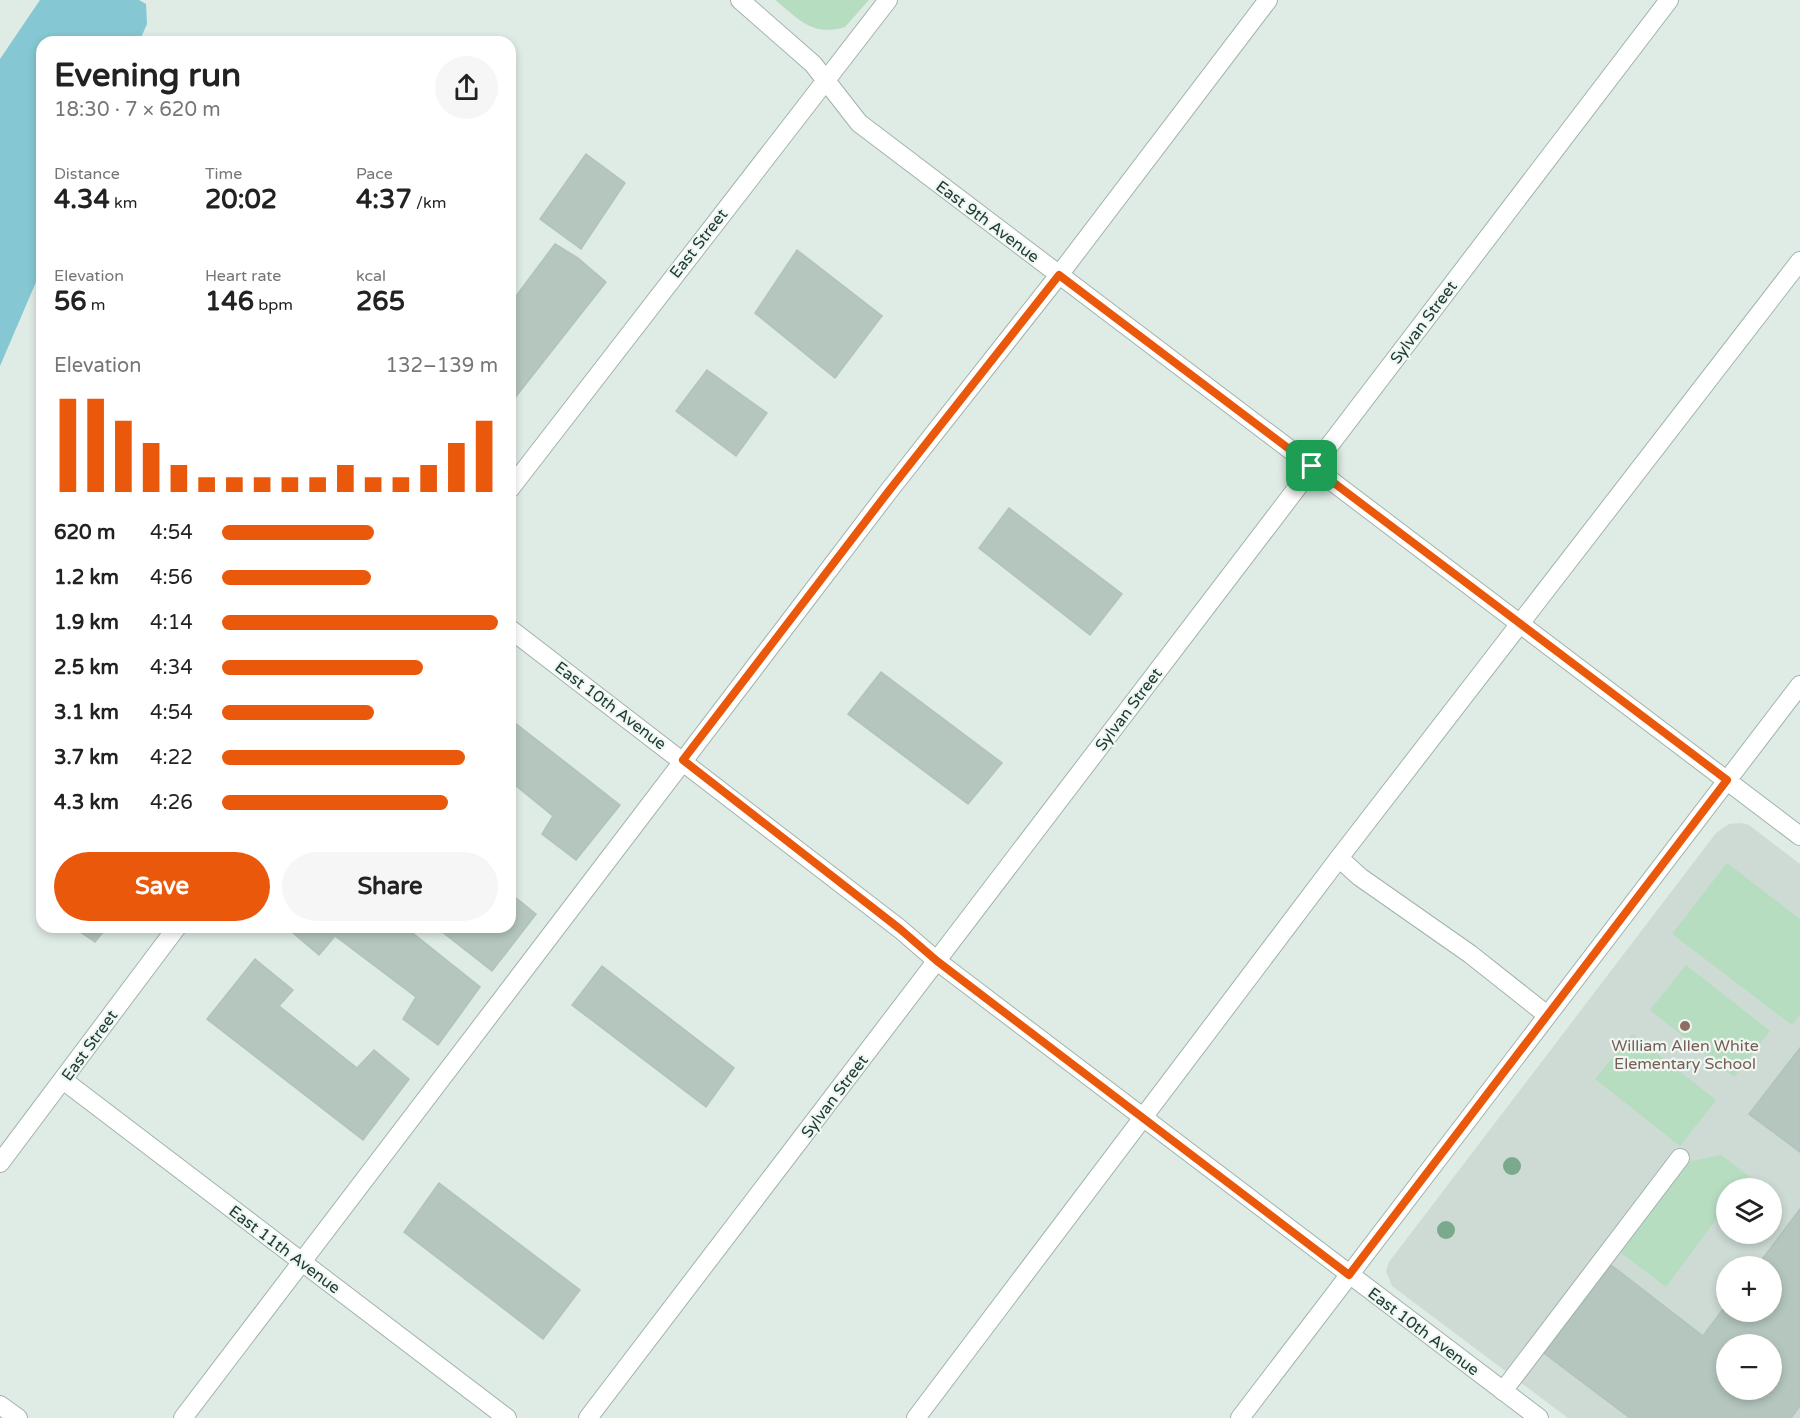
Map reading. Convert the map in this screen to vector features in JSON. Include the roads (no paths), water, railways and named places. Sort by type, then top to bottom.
[{"type":"street","name":"East 9th Avenue","points":[[740,0],[813,64],[859,123],[1800,836]]},
{"type":"street","name":"East Street","points":[[516,481],[888,0]]},
{"type":"street","points":[[183,1418],[888,492],[1059,275],[1268,0]]},
{"type":"street","name":"Sylvan Street","points":[[588,1418],[1669,0]]},
{"type":"street","points":[[916,1418],[1339,858],[1800,261]]},
{"type":"street","name":"East 10th Avenue","points":[[516,633],[900,929],[937,961],[1539,1418]]},
{"type":"street","points":[[1240,1418],[1800,685]]},
{"type":"street","points":[[1339,858],[1360,877],[1470,954],[1547,1015]]},
{"type":"street","name":"East Street","points":[[0,1163],[173,933]]},
{"type":"street","name":"East 11th Avenue","points":[[63,1080],[507,1418]]},
{"type":"street","points":[[1503,1391],[1680,1158]]},
{"type":"street","points":[[0,1405],[18,1418]]},
{"type":"water","points":[[40,0],[139,0],[146,4],[147,24],[142,36],[36,36],[36,282],[0,366],[0,59]]},
{"type":"place","name":"William Allen White Elementary School","points":[[1685,1026]]}]
